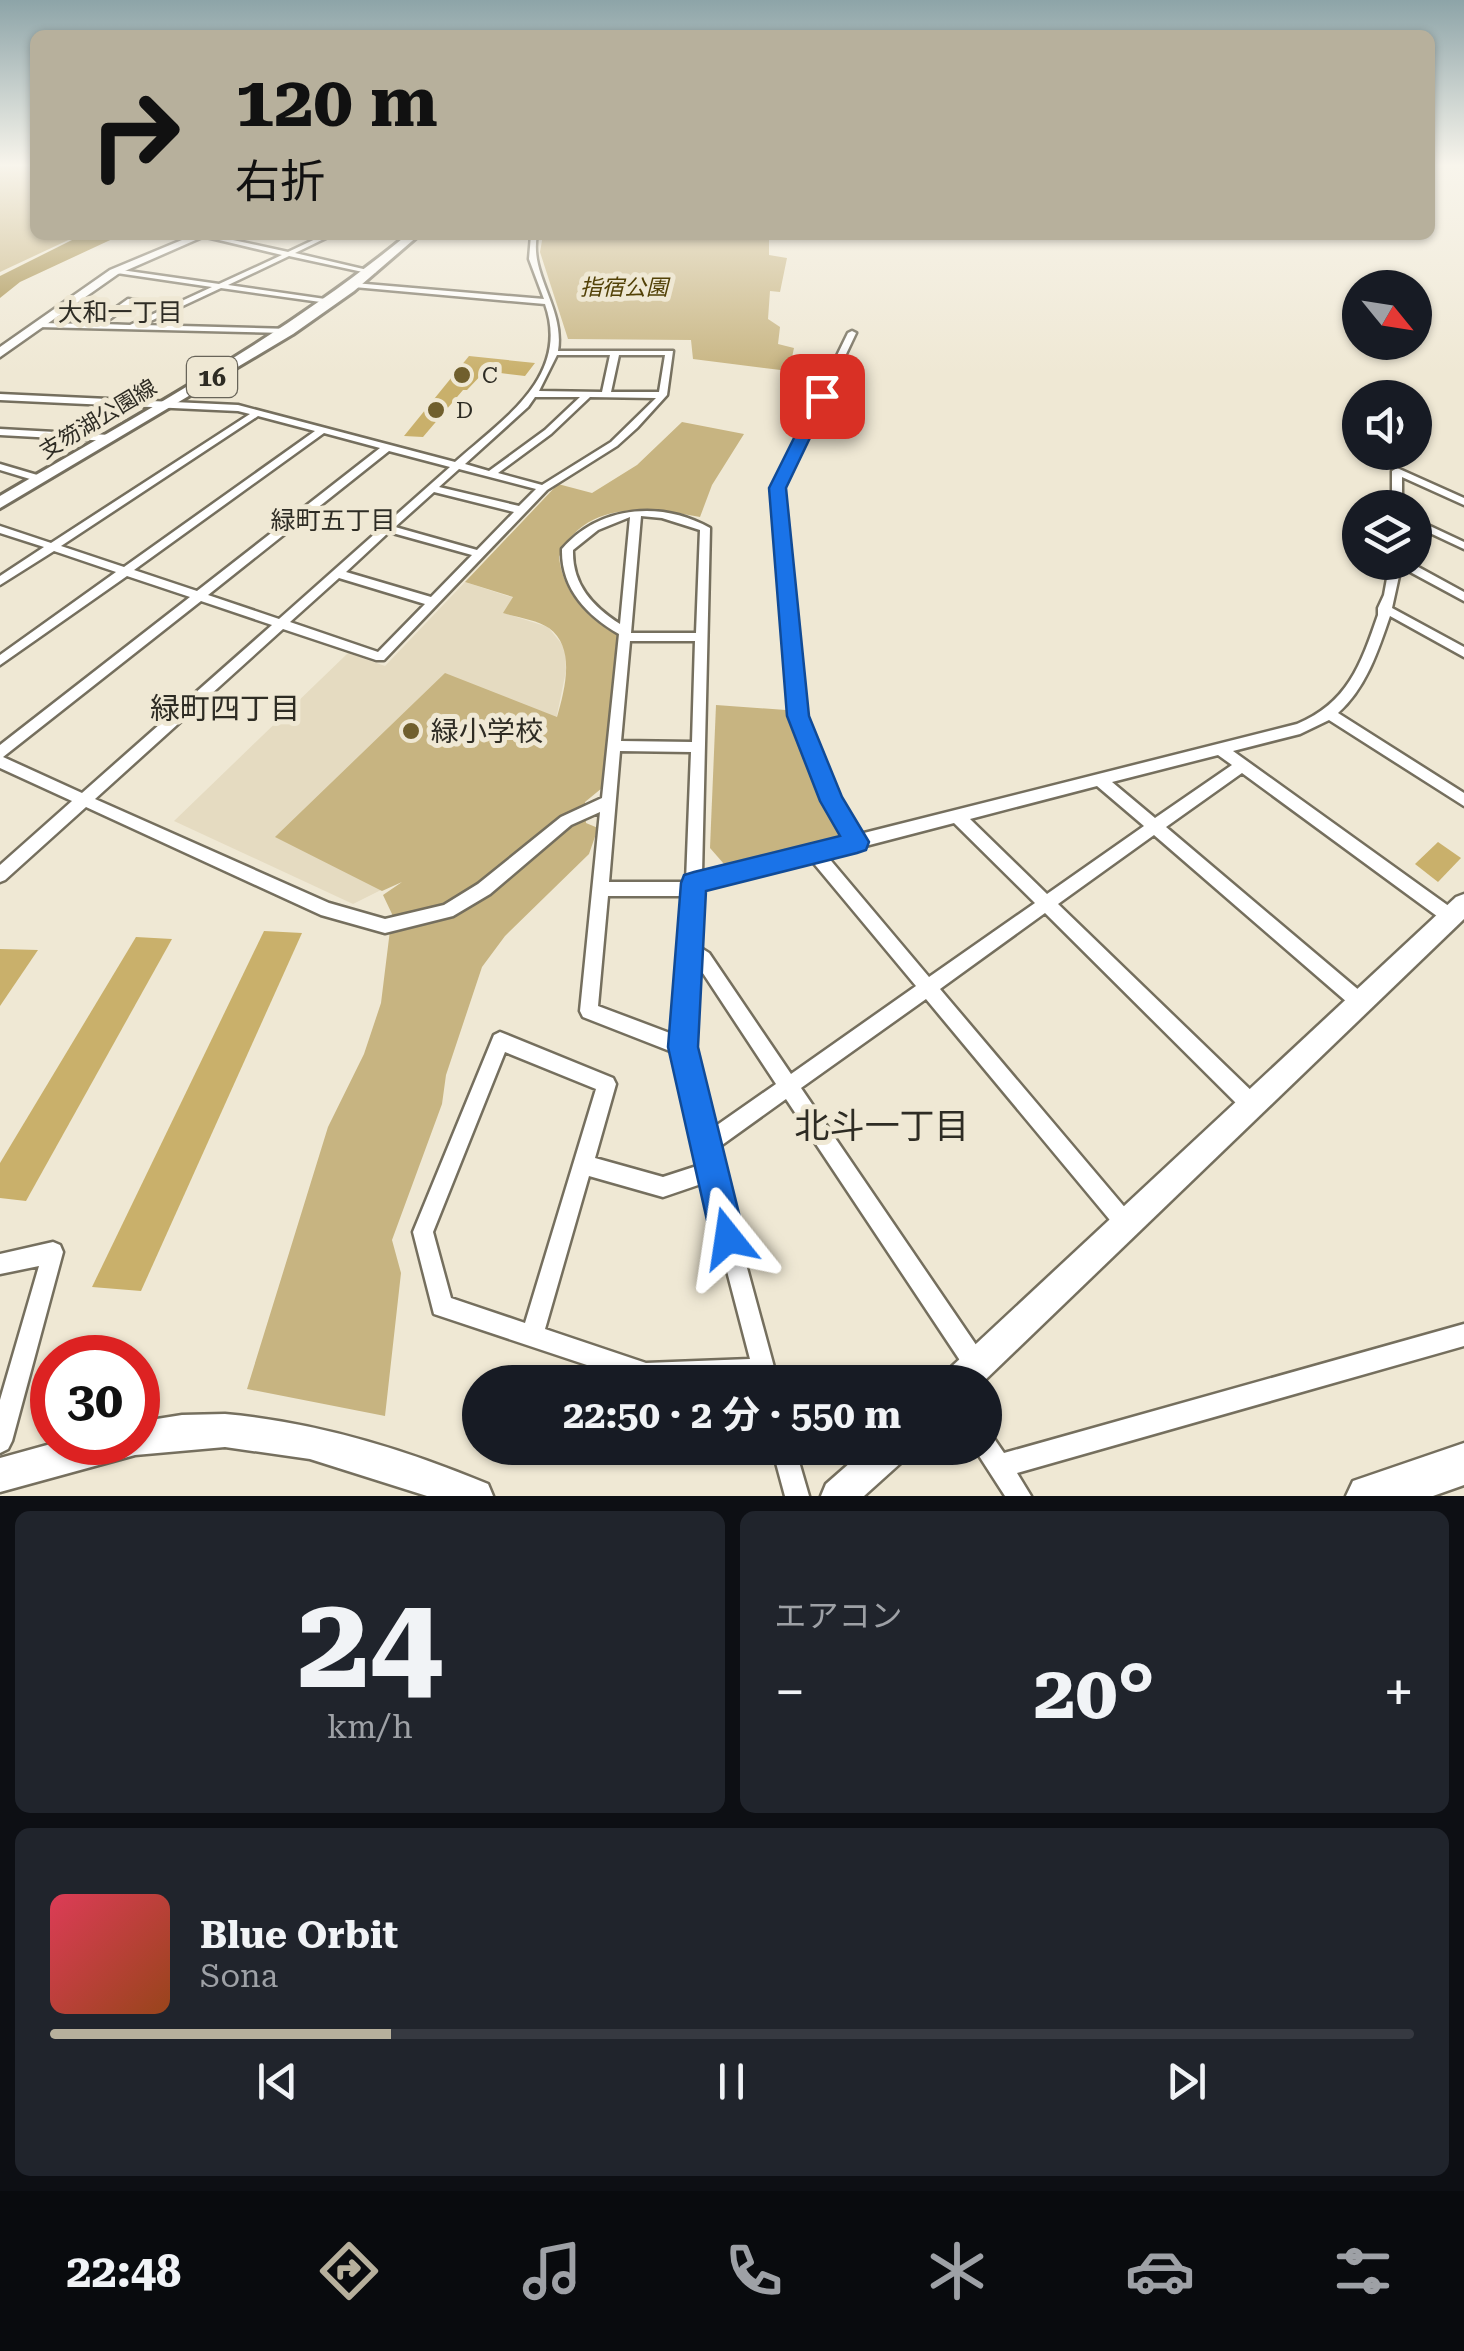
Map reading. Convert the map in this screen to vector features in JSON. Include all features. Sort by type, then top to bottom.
[{"type":"highway","points":[[1368,1496],[1464,1464]]},
{"type":"main road","name":"支笏湖公園線","points":[[0,503],[288,331],[372,272],[408,240]]},
{"type":"street","points":[[0,353],[116,271],[190,240]]},
{"type":"street","points":[[222,240],[372,272]]},
{"type":"street","points":[[132,327],[319,240]]},
{"type":"street","points":[[0,874],[390,529],[533,394],[555,353],[558,333],[531,256],[533,240]]},
{"type":"street","points":[[116,271],[332,302]]},
{"type":"street","points":[[354,285],[548,302]]},
{"type":"street","points":[[94,326],[131,301],[174,307]]},
{"type":"street","points":[[38,325],[288,331]]},
{"type":"street","points":[[852,334],[777,488],[798,716],[832,801],[857,842]]},
{"type":"street","points":[[0,530],[380,658],[543,488],[614,444],[663,394],[670,353],[555,353]]},
{"type":"street","points":[[606,394],[614,353]]},
{"type":"street","points":[[533,394],[663,394]]},
{"type":"street","points":[[492,474],[548,432],[588,394]]},
{"type":"street","points":[[0,397],[238,408],[543,488]]},
{"type":"street","points":[[0,408],[20,398]]},
{"type":"street","points":[[0,581],[257,414]]},
{"type":"street","points":[[0,660],[322,430]]},
{"type":"street","points":[[0,432],[110,438]]},
{"type":"street","points":[[0,753],[388,448]]},
{"type":"street","points":[[0,467],[40,480]]},
{"type":"street","points":[[1398,490],[1397,471],[1464,502]]},
{"type":"street","points":[[434,489],[521,510]]},
{"type":"street","points":[[702,637],[624,635],[572,588],[566,561],[568,549],[576,539],[648,512],[705,528],[702,637],[699,746],[683,1047],[710,1171],[762,1365]]},
{"type":"street","points":[[636,514],[590,1011],[683,1047]]},
{"type":"street","points":[[390,529],[479,554]]},
{"type":"street","points":[[1432,530],[1464,546]]},
{"type":"street","points":[[339,574],[433,602]]},
{"type":"street","points":[[603,890],[693,886],[1295,730],[1330,714],[1346,700],[1396,580]]},
{"type":"street","points":[[1432,580],[1464,596]]},
{"type":"street","points":[[1384,608],[1464,653]]},
{"type":"street","points":[[1330,714],[1464,800]]},
{"type":"street","points":[[614,746],[699,746]]},
{"type":"street","points":[[979,1365],[1457,910],[1220,749]]},
{"type":"street","points":[[0,762],[328,910],[385,926],[446,911],[484,889],[566,821],[610,801]]},
{"type":"street","points":[[704,1146],[1242,765]]},
{"type":"street","points":[[1102,780],[1361,1002]]},
{"type":"street","points":[[957,816],[1252,1106]]},
{"type":"street","points":[[815,853],[1127,1225]]},
{"type":"street","points":[[688,949],[703,959],[788,1085],[963,1365]]},
{"type":"street","points":[[532,1336],[607,1084],[500,1042],[423,1232],[442,1306],[532,1336],[619,1365]]},
{"type":"street","points":[[583,1164],[663,1188],[710,1171]]},
{"type":"street","points":[[0,1264],[53,1252],[0,1441]]},
{"type":"street","points":[[1019,1496],[999,1466],[1464,1336]]},
{"type":"street","points":[[160,1434],[258,1430],[332,1446],[476,1496]]},
{"type":"street","points":[[0,1475],[38,1465]]},
{"type":"street","points":[[789,1465],[797,1496]]},
{"type":"street","points":[[838,1496],[873,1465]]},
{"type":"shaded area","points":[[72,240],[110,240],[20,282],[0,298],[0,276]]},
{"type":"shaded area","name":"緑小学校","points":[[465,582],[514,598],[504,613],[548,627],[565,648],[566,671],[551,744],[447,857],[353,904],[174,821],[348,653],[385,666]]},
{"type":"green space","points":[[0,236],[68,240],[0,272]]},
{"type":"green space","name":"指宿公園","points":[[542,240],[769,240],[769,255],[787,258],[780,292],[770,291],[768,319],[780,327],[778,344],[794,348],[789,371],[693,359],[691,340],[568,339],[540,252]]},
{"type":"green space","points":[[682,422],[744,434],[712,485],[700,517],[640,510],[601,516],[570,538],[559,557],[561,570],[578,603],[617,635],[602,788],[585,802],[586,823],[598,828],[589,854],[505,936],[482,967],[446,1075],[442,1104],[392,1240],[401,1273],[385,1416],[247,1389],[328,1127],[364,1054],[381,1003],[392,914],[383,895],[402,882],[382,891],[275,837],[445,673],[557,717],[566,658],[557,636],[539,623],[503,613],[513,597],[465,582],[558,484],[592,493],[637,465]]},
{"type":"green space","points":[[716,705],[786,710],[839,836],[724,864],[710,848]]},
{"type":"building","points":[[469,356],[535,363],[525,376],[485,371],[463,390],[423,437],[404,436]]},
{"type":"building","points":[[1438,842],[1461,858],[1438,882],[1415,864]]},
{"type":"building","points":[[264,931],[302,933],[141,1291],[92,1287]]},
{"type":"building","points":[[136,937],[172,939],[26,1201],[0,1198],[0,1163]]},
{"type":"building","points":[[0,949],[38,950],[0,1006]]},
{"type":"place","name":"C","points":[[462,375]]},
{"type":"place","name":"D","points":[[436,410]]},
{"type":"place","name":"緑小学校","points":[[411,731]]},
{"type":"district","name":"大和一丁目","points":[[120,312]]},
{"type":"district","name":"緑町五丁目","points":[[333,520]]},
{"type":"district","name":"緑町四丁目","points":[[225,708]]},
{"type":"district","name":"北斗一丁目","points":[[882,1126]]},
{"type":"route","points":[[728,1238],[683,1047],[694,883],[857,842],[832,801],[798,716],[777,488],[822,396]]}]
